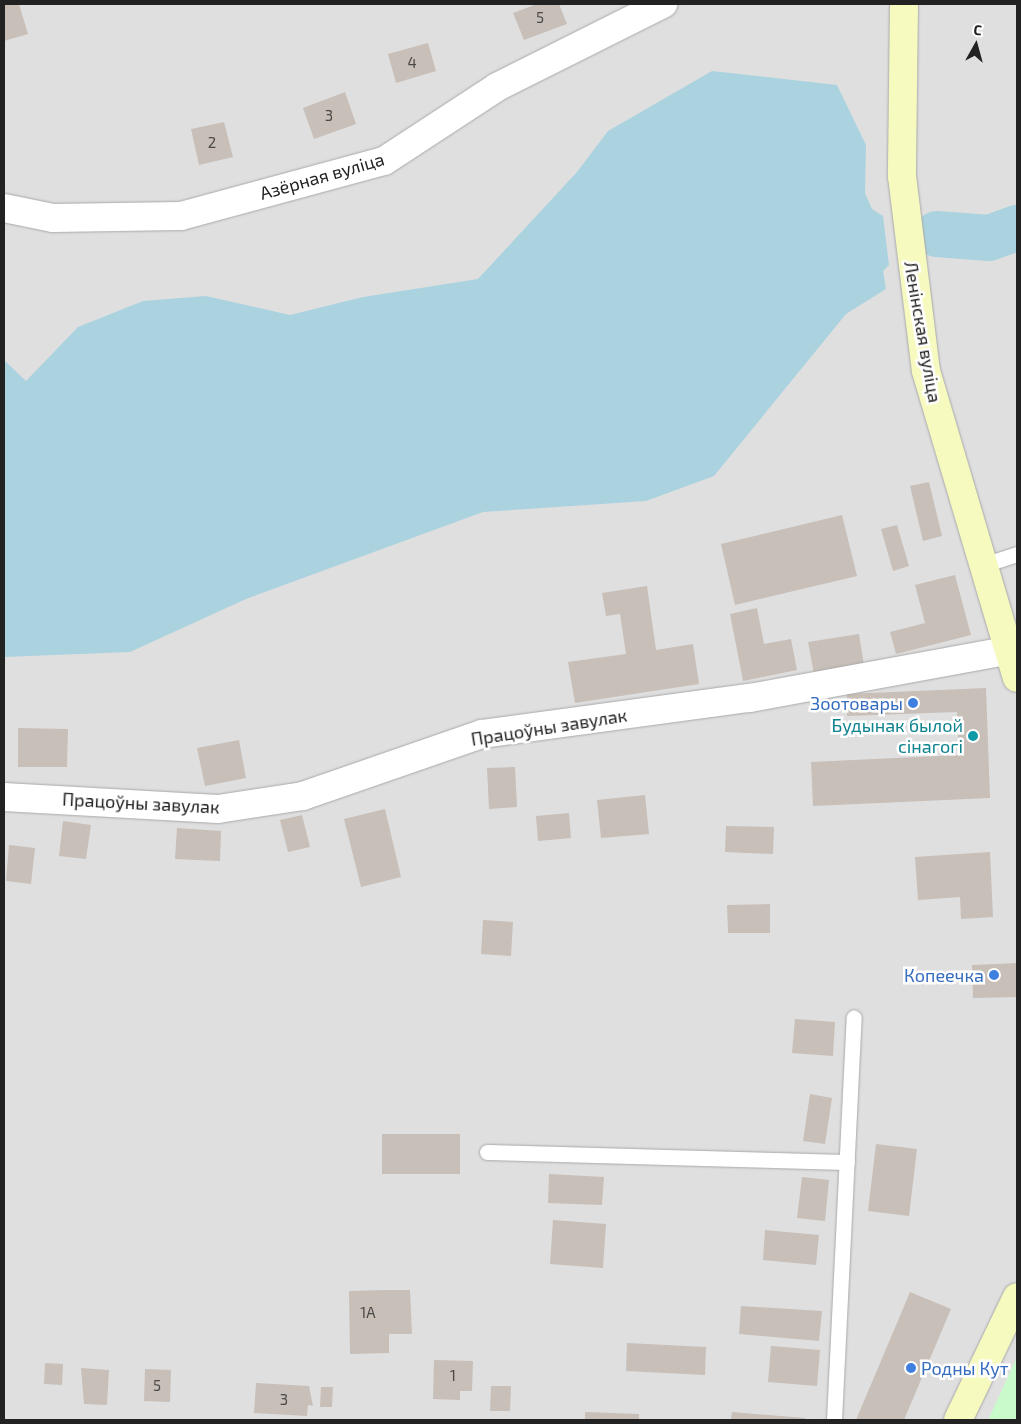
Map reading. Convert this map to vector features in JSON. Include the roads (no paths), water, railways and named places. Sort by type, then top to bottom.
[{"type":"street","name":"Азёрная вуліца","points":[[4,208],[52,218],[181,216],[384,161],[497,87],[663,4]]},
{"type":"street","name":"Ленінская вуліца","points":[[904,4],[900,115],[904,220],[931,394],[983,565],[1014,651],[1017,678]]},
{"type":"street","name":"Працоўны завулак","points":[[4,797],[218,809],[303,796],[482,734],[750,698],[1014,651]]},
{"type":"street","points":[[958,1420],[1017,1297]]},
{"type":"lane","points":[[983,565],[1017,554]]},
{"type":"lane","points":[[834,1420],[854,1017]]},
{"type":"lane","points":[[487,1152],[847,1162]]},
{"type":"water","points":[[712,71],[837,85],[866,145],[865,193],[872,209],[883,216],[889,265],[883,271],[886,289],[846,314],[714,476],[646,501],[483,512],[246,599],[130,652],[4,657],[4,360],[26,381],[78,327],[143,301],[206,296],[290,315],[363,297],[478,279],[577,172],[608,131]]},
{"type":"waterway","points":[[937,234],[989,238],[1017,228]]},
{"type":"place","name":"Зоотовары","points":[[913,703]]},
{"type":"place","name":"Будынак былой сінагогі","points":[[973,736]]},
{"type":"place","name":"Копеечка","points":[[994,975]]},
{"type":"place","name":"Родны Кут","points":[[911,1368]]}]
